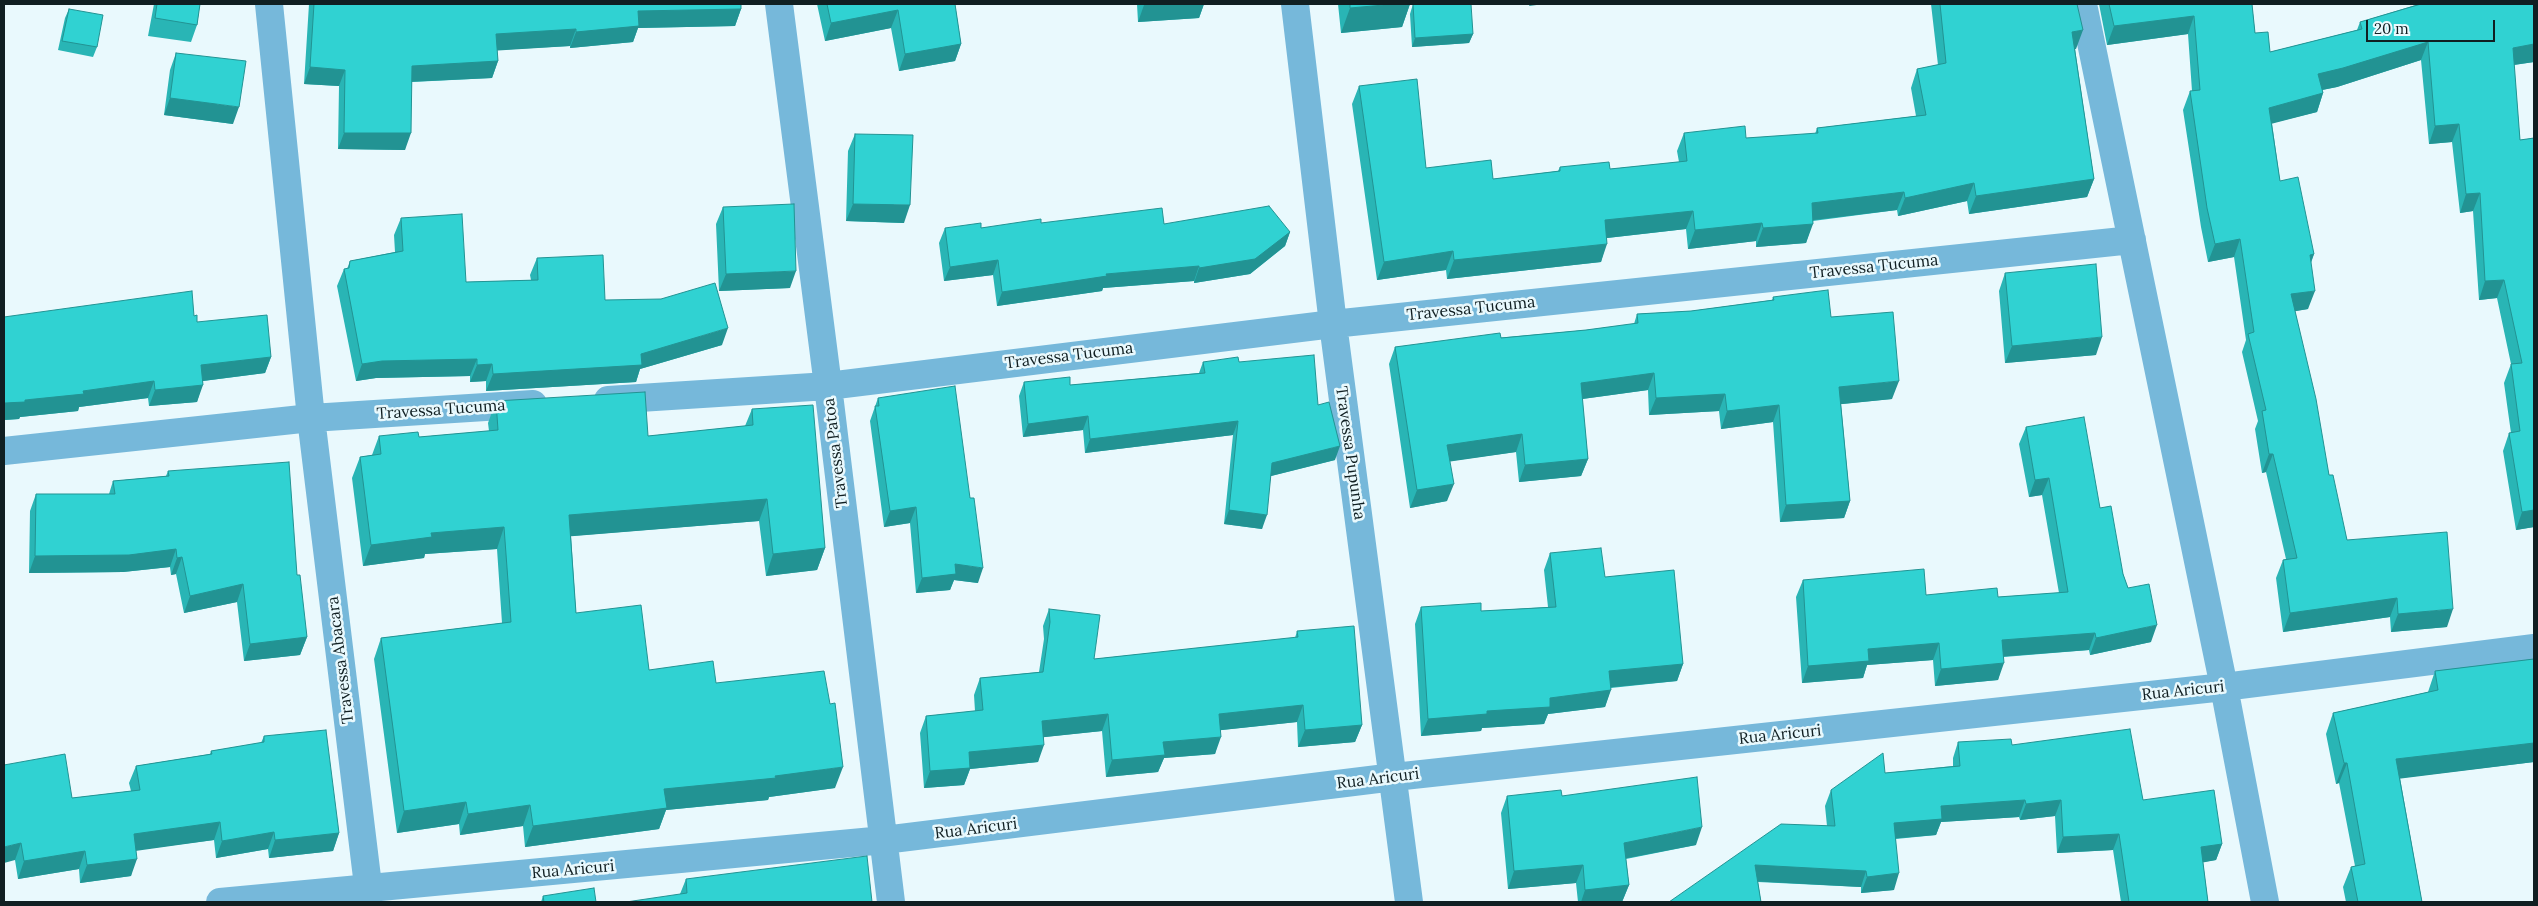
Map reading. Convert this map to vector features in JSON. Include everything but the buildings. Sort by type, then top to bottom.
[{"type":"street","name":"Travessa Abacara","points":[[269,4],[312,418],[369,896]]},
{"type":"street","name":"Travessa Patoa","points":[[778,4],[828,386],[891,902]]},
{"type":"street","name":"Travessa Pupunha","points":[[1295,4],[1333,324],[1394,776],[1409,902]]},
{"type":"street","points":[[2083,4],[2224,687],[2265,902]]},
{"type":"street","name":"Travessa Tucuma","points":[[4,451],[312,418],[828,386],[1333,324],[2132,240]]},
{"type":"street","name":"Rua Aricuri","points":[[220,902],[369,896],[884,840],[1394,776],[2224,687],[2534,648]]}]
